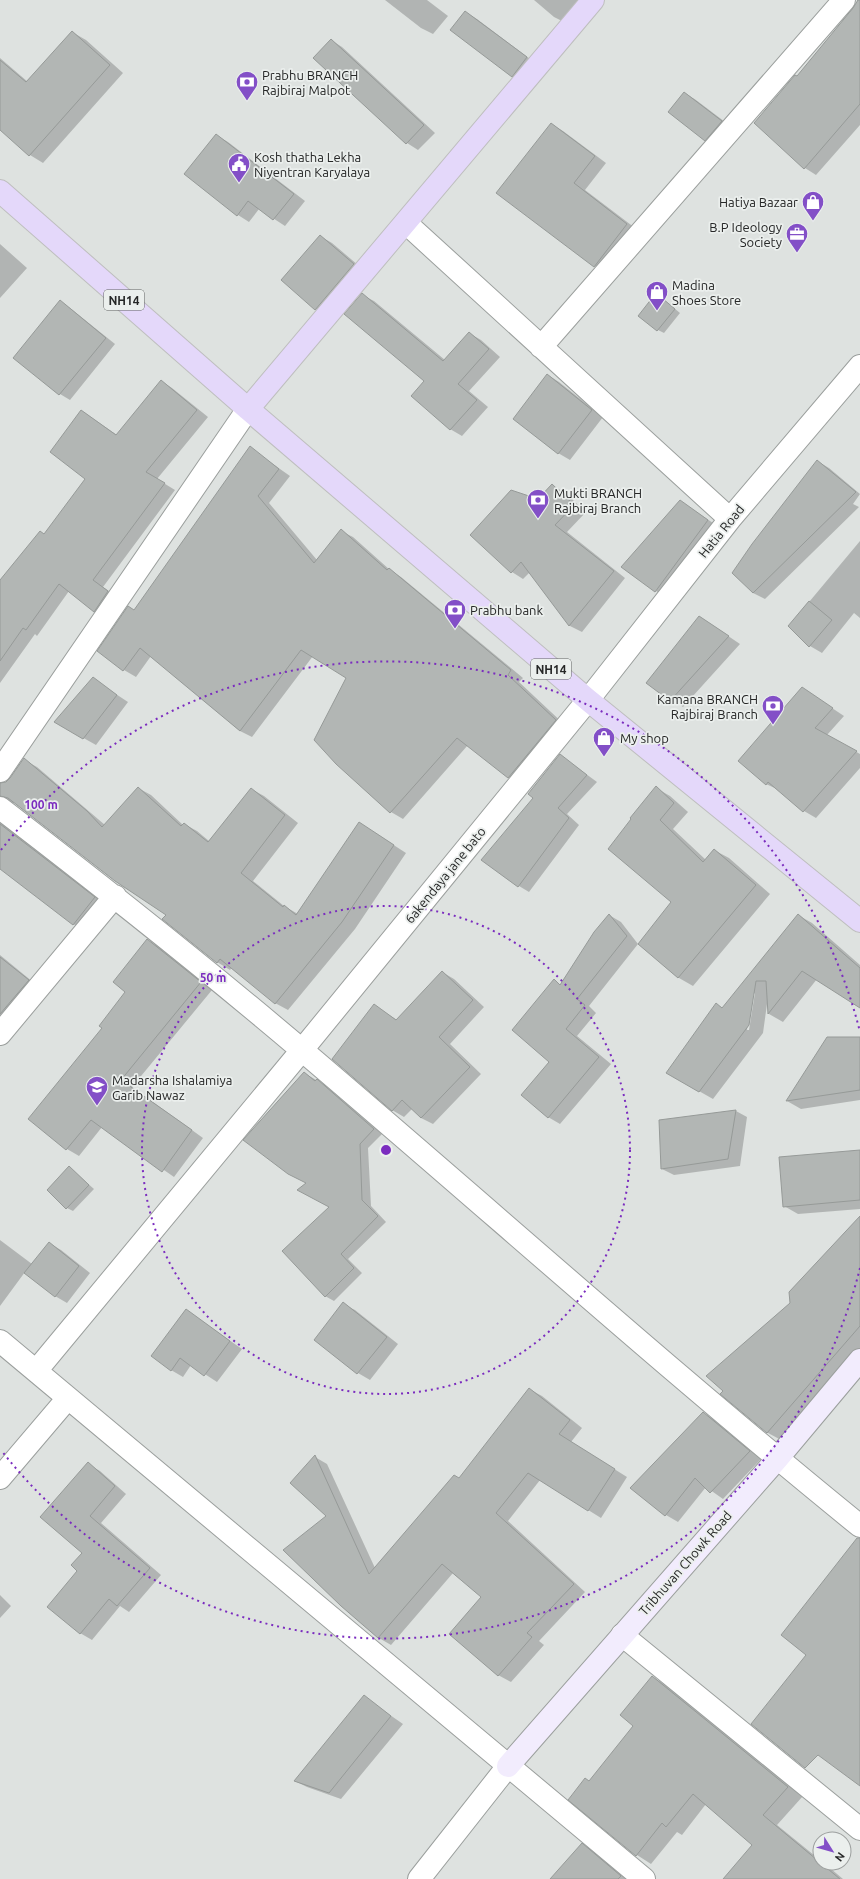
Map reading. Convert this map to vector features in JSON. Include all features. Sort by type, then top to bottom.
[{"type":"main road","points":[[248,409],[594,0]]},
{"type":"main road","name":"NH14","points":[[0,191],[248,409],[588,700],[860,921]]},
{"type":"main road","name":"Tribhuvan Chowk Road","points":[[508,1766],[777,1458],[860,1360]]},
{"type":"street","points":[[542,347],[844,0]]},
{"type":"street","points":[[406,224],[730,519]]},
{"type":"street","name":"Hatia Road","points":[[588,700],[730,519],[860,366]]},
{"type":"street","points":[[0,771],[248,409]]},
{"type":"street","name":"6akendaya jane bato","points":[[36,1371],[302,1050],[588,700]]},
{"type":"street","points":[[0,808],[115,896],[302,1050],[777,1458],[860,1526]]},
{"type":"street","points":[[0,1034],[115,896]]},
{"type":"street","points":[[0,1341],[644,1879]]},
{"type":"street","points":[[0,1478],[68,1398]]},
{"type":"street","points":[[622,1635],[860,1829]]},
{"type":"street","points":[[419,1879],[508,1766]]},
{"type":"building","points":[[858,0],[860,0],[860,104],[804,169],[754,123],[795,75],[797,76]]},
{"type":"building","points":[[465,11],[527,57],[512,77],[450,30]]},
{"type":"building","points":[[72,31],[110,65],[29,156],[0,130],[0,60],[26,82]]},
{"type":"building","points":[[331,39],[424,125],[406,144],[313,58]]},
{"type":"building","points":[[684,92],[722,121],[705,141],[668,112]]},
{"type":"building","points":[[551,123],[595,156],[574,183],[627,224],[594,267],[496,193]]},
{"type":"building","name":"Kosh thatha Lekha Niyentran Karyalaya","points":[[216,134],[294,194],[273,220],[248,201],[237,216],[184,174]]},
{"type":"building","points":[[320,235],[354,264],[315,310],[281,280]]},
{"type":"building","points":[[362,293],[443,361],[469,332],[489,349],[458,384],[477,400],[450,430],[411,396],[424,381],[344,314]]},
{"type":"building","name":"Madina Shoes Store","points":[[656,293],[675,309],[657,331],[638,316]]},
{"type":"building","points":[[60,300],[106,338],[59,395],[13,358]]},
{"type":"building","points":[[547,374],[592,410],[558,454],[513,419]]},
{"type":"building","points":[[161,380],[197,410],[146,472],[165,483],[93,580],[108,591],[94,612],[59,584],[26,630],[23,628],[0,661],[0,580],[40,531],[44,534],[85,479],[50,452],[81,410],[116,435]]},
{"type":"building","points":[[250,446],[279,469],[258,496],[314,563],[341,529],[387,570],[389,568],[511,670],[508,675],[556,720],[508,778],[457,738],[390,813],[336,764],[314,740],[346,678],[301,650],[240,731],[140,648],[123,671],[97,651],[128,606],[134,610]]},
{"type":"building","points":[[817,460],[856,492],[753,593],[732,573],[752,544]]},
{"type":"building","points":[[552,484],[574,505],[555,525],[614,571],[569,626],[521,562],[511,573],[470,535],[511,490],[538,499]]},
{"type":"building","points":[[680,500],[708,520],[655,592],[621,567]]},
{"type":"building","points":[[809,601],[832,620],[809,647],[788,626]]},
{"type":"building","points":[[699,616],[729,636],[670,701],[646,683]]},
{"type":"building","points":[[93,677],[117,695],[83,739],[54,722]]},
{"type":"building","points":[[802,687],[833,708],[815,728],[857,751],[803,812],[768,782],[766,785],[738,761]]},
{"type":"building","points":[[560,754],[587,775],[558,808],[569,818],[518,887],[481,860],[533,798],[528,794]]},
{"type":"building","points":[[24,758],[87,811],[102,827],[138,787],[181,826],[184,823],[208,842],[251,788],[285,815],[241,873],[283,907],[284,905],[296,915],[359,822],[394,845],[342,922],[275,1004],[220,959],[217,963],[162,919],[166,915],[115,881],[8,798],[0,796],[0,783],[6,782],[10,778]]},
{"type":"building","points":[[656,786],[674,803],[660,820],[703,862],[714,849],[756,885],[678,978],[638,944],[671,902],[608,849],[631,819],[630,818]]},
{"type":"building","points":[[0,824],[95,897],[73,925],[0,869]]},
{"type":"building","points":[[609,914],[627,936],[577,999],[585,1005],[566,1029],[599,1057],[548,1118],[521,1095],[549,1062],[512,1030],[554,979],[560,985],[594,932]]},
{"type":"building","points":[[798,914],[860,968],[860,1008],[802,971],[768,1014],[766,981],[756,981],[749,1025],[699,1092],[666,1073],[716,1003],[722,1008]]},
{"type":"building","points":[[147,939],[201,982],[121,1080],[192,1130],[162,1172],[91,1120],[66,1150],[28,1119],[102,1028],[99,1026],[125,992],[113,982]]},
{"type":"building","points":[[0,957],[29,980],[0,1014]]},
{"type":"building","points":[[442,971],[473,1000],[439,1037],[470,1067],[421,1118],[402,1100],[392,1111],[332,1059],[374,1004],[396,1020]]},
{"type":"building","points":[[827,1037],[860,1037],[860,1090],[786,1101]]},
{"type":"building","points":[[304,1072],[315,1081],[317,1079],[374,1129],[360,1144],[362,1200],[378,1216],[341,1254],[354,1268],[325,1297],[282,1251],[329,1207],[297,1190],[306,1183],[288,1174],[243,1140]]},
{"type":"building","points":[[736,1110],[728,1159],[661,1169],[659,1120]]},
{"type":"building","points":[[860,1150],[860,1200],[783,1207],[779,1157]]},
{"type":"building","points":[[69,1166],[89,1185],[66,1209],[47,1190]]},
{"type":"building","points":[[860,1216],[860,1326],[767,1433],[720,1394],[723,1391],[706,1376],[790,1303],[789,1292]]},
{"type":"building","points":[[49,1242],[79,1266],[55,1297],[24,1273]]},
{"type":"building","points":[[343,1302],[387,1337],[357,1374],[314,1340]]},
{"type":"building","points":[[186,1309],[230,1341],[204,1376],[180,1358],[171,1371],[151,1356]]},
{"type":"building","points":[[529,1388],[570,1420],[559,1434],[615,1469],[588,1511],[528,1473],[496,1513],[574,1584],[527,1633],[532,1637],[498,1676],[449,1634],[481,1597],[442,1564],[378,1638],[341,1606],[283,1550],[326,1516],[290,1483],[315,1455],[369,1574],[454,1475],[459,1478]]},
{"type":"building","points":[[703,1412],[750,1451],[710,1493],[695,1478],[665,1516],[630,1488]]},
{"type":"building","points":[[88,1462],[115,1486],[90,1516],[150,1568],[117,1606],[109,1599],[80,1634],[47,1607],[77,1571],[71,1565],[82,1553],[40,1517]]},
{"type":"building","points":[[857,1538],[860,1538],[860,1786],[818,1755],[805,1768],[751,1724],[806,1655],[781,1635]]},
{"type":"building","points":[[652,1676],[788,1787],[763,1815],[812,1856],[812,1871],[830,1871],[840,1879],[723,1879],[752,1845],[693,1794],[666,1827],[662,1823],[636,1856],[568,1800],[585,1778],[589,1781],[633,1726],[620,1715]]},
{"type":"building","points":[[364,1695],[391,1716],[329,1793],[294,1781]]},
{"type":"building","points":[[582,1843],[621,1876],[618,1879],[550,1879]]},
{"type":"place","name":"Prabhu BRANCH Rajbiraj Malpot","points":[[247,102]]},
{"type":"place","name":"Kosh thatha Lekha Niyentran Karyalaya","points":[[239,184]]},
{"type":"place","name":"Hatiya Bazaar","points":[[813,222]]},
{"type":"place","name":"B.P Ideology Society","points":[[797,254]]},
{"type":"place","name":"Madina Shoes Store","points":[[657,312]]},
{"type":"place","name":"Mukti BRANCH Rajbiraj Branch","points":[[538,520]]},
{"type":"place","name":"Prabhu bank","points":[[455,630]]},
{"type":"place","name":"Kamana BRANCH Rajbiraj Branch","points":[[773,726]]},
{"type":"place","name":"My shop","points":[[604,758]]},
{"type":"place","name":"Madarsha Ishalamiya Garib Nawaz","points":[[97,1106]]}]
